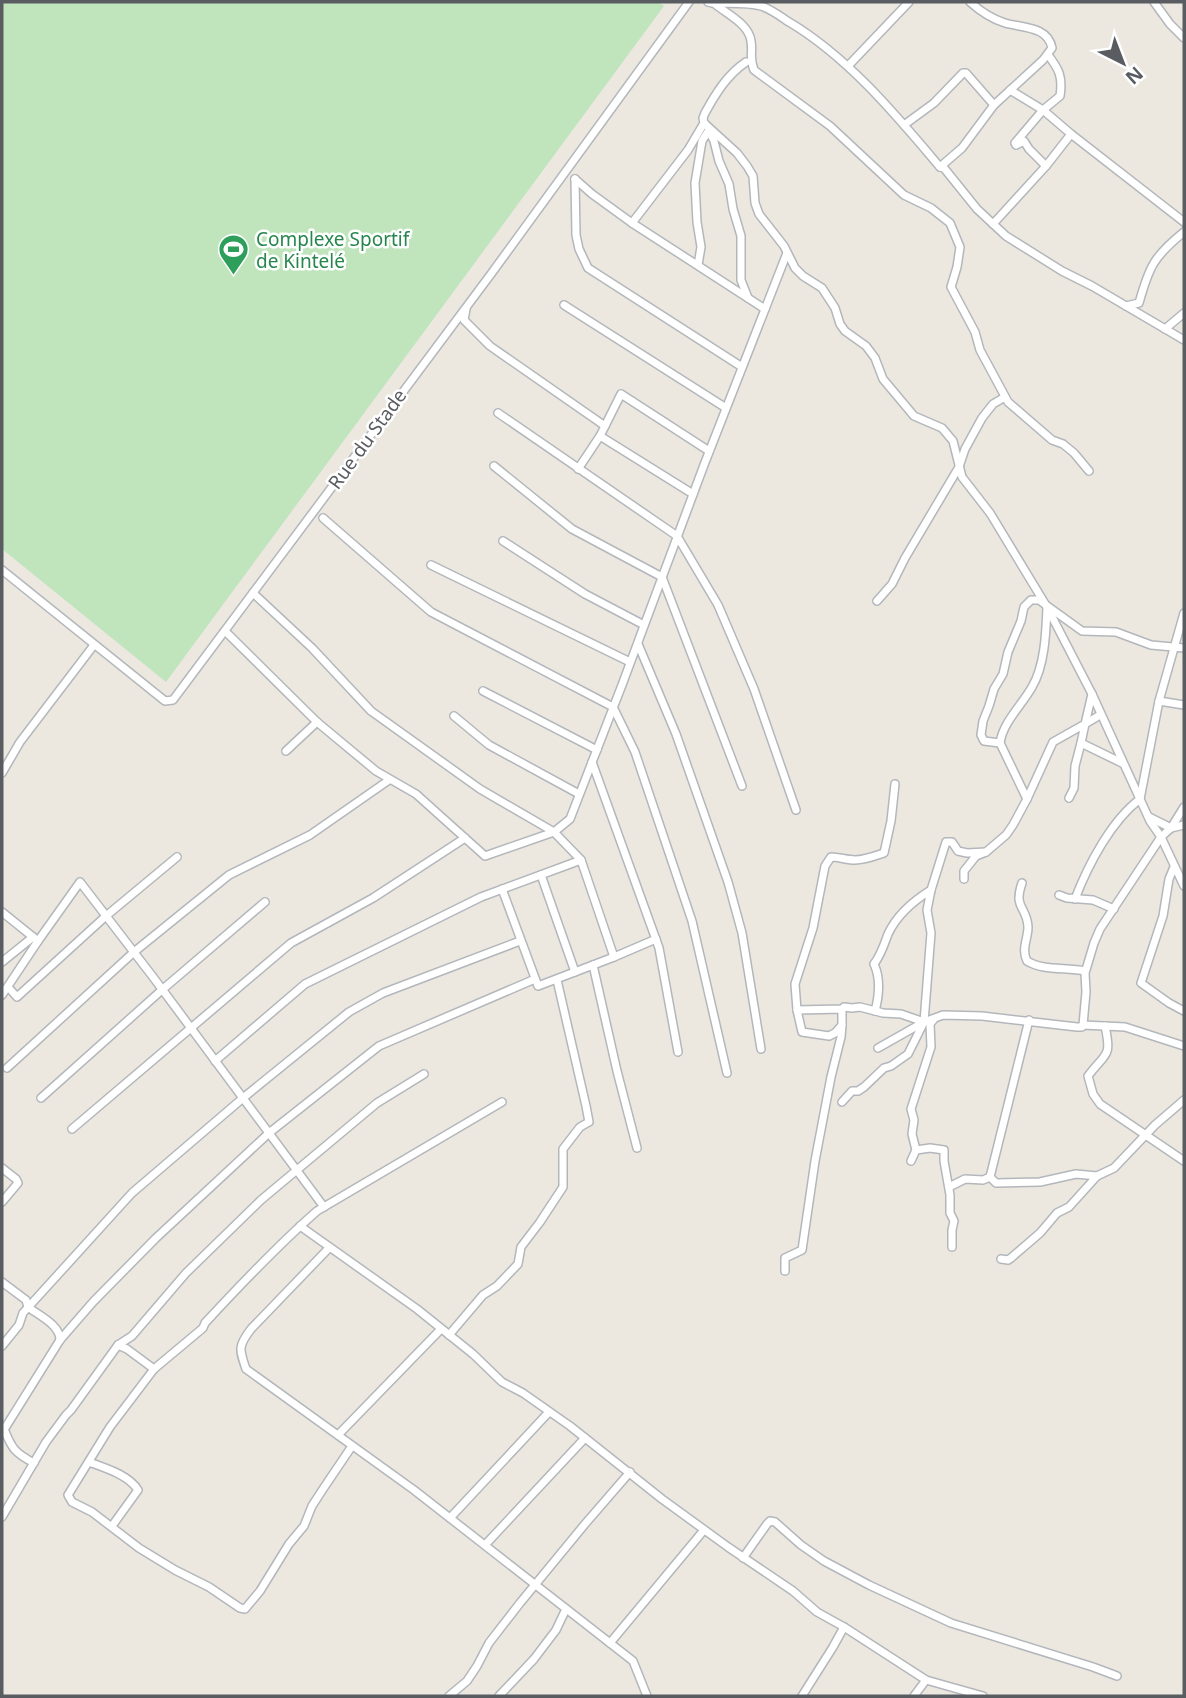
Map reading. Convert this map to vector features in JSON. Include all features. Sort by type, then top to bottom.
[{"type":"street","name":"Rue du Stade","points":[[2,569],[165,701],[176,697],[689,2]]},
{"type":"street","points":[[848,66],[909,2]]},
{"type":"street","points":[[940,167],[962,148],[994,105],[1051,51],[1051,41],[1042,33],[1003,22],[970,2]]},
{"type":"street","points":[[1154,2],[1184,38]]},
{"type":"street","points":[[711,3],[758,5],[807,33],[848,66],[940,167],[944,168],[977,209],[1006,236],[1184,340]]},
{"type":"street","points":[[711,3],[747,29],[751,41],[750,60],[754,70],[830,127],[904,195],[930,208],[950,223],[960,247],[951,287],[1005,397],[1031,423],[1074,453],[1089,471]]},
{"type":"street","points":[[1046,166],[1024,141],[1016,143],[1043,110],[1060,97],[1060,72],[1048,55]]},
{"type":"street","points":[[746,62],[724,81],[703,118],[729,184],[741,236],[741,280],[749,298]]},
{"type":"street","points":[[904,125],[934,103],[963,73],[966,73],[994,105]]},
{"type":"street","points":[[1010,90],[1043,110],[1184,222]]},
{"type":"street","points":[[632,223],[707,127]]},
{"type":"street","points":[[707,127],[737,153],[747,166],[753,176],[755,203],[759,214],[784,246],[795,268],[822,288],[830,298],[840,324],[866,346],[875,358],[883,379],[914,416],[935,424],[953,441],[962,477],[990,513],[1047,607],[1184,886]]},
{"type":"street","points":[[698,265],[701,247],[695,183],[707,127]]},
{"type":"street","points":[[993,224],[1071,134]]},
{"type":"street","points":[[566,171],[632,223],[765,309]]},
{"type":"street","points":[[575,179],[576,236],[588,268],[742,367]]},
{"type":"street","points":[[1126,306],[1139,303],[1150,268],[1157,257],[1184,232]]},
{"type":"street","points":[[225,631],[317,722],[389,780],[416,794],[485,856],[554,832],[570,819],[787,253]]},
{"type":"street","points":[[467,305],[464,320],[490,346],[604,426]]},
{"type":"street","points":[[564,305],[726,408]]},
{"type":"street","points":[[1165,329],[1184,313]]},
{"type":"street","points":[[578,468],[600,436],[621,394],[709,452]]},
{"type":"street","points":[[877,601],[892,584],[959,467],[965,449],[982,418],[993,404],[1005,397]]},
{"type":"street","points":[[498,413],[677,537],[718,605],[754,689],[796,810]]},
{"type":"street","points":[[600,436],[693,494]]},
{"type":"street","points":[[494,466],[572,529],[662,577],[742,786]]},
{"type":"street","points":[[323,518],[431,612],[613,708],[635,752],[692,921],[727,1073]]},
{"type":"street","points":[[503,541],[585,594],[644,625]]},
{"type":"street","points":[[431,565],[630,662]]},
{"type":"street","points":[[253,593],[312,648],[372,711],[480,789],[554,832],[581,860],[614,957]]},
{"type":"street","points":[[1000,743],[984,741],[981,735],[983,721],[994,689],[1003,674],[1024,607],[1031,600],[1038,600],[1082,631],[1116,632],[1151,645],[1184,648]]},
{"type":"street","points":[[1027,799],[1000,743],[1007,725],[1037,678],[1046,646],[1047,607]]},
{"type":"street","points":[[1075,899],[1108,835],[1129,807],[1140,799],[1159,701],[1184,613]]},
{"type":"street","points":[[637,643],[676,734],[728,882],[742,933],[761,1049]]},
{"type":"street","points":[[2,773],[20,742],[94,645]]},
{"type":"street","points":[[483,691],[597,750]]},
{"type":"street","points":[[1069,798],[1092,694]]},
{"type":"street","points":[[1159,701],[1184,705]]},
{"type":"street","points":[[964,879],[964,871],[975,856],[986,852],[1006,835],[1027,799],[1053,742],[1100,715]]},
{"type":"street","points":[[454,716],[489,745],[579,794]]},
{"type":"street","points":[[286,751],[317,722]]},
{"type":"street","points":[[1081,743],[1123,763]]},
{"type":"street","points":[[592,762],[659,948],[678,1052]]},
{"type":"street","points":[[7,1068],[134,952],[229,875],[310,835],[389,780]]},
{"type":"street","points":[[842,1025],[829,1036],[802,1032],[795,984],[813,928],[825,866],[831,857],[853,860],[884,853],[895,784]]},
{"type":"street","points":[[1173,828],[1184,807]]},
{"type":"street","points":[[1148,817],[1184,835]]},
{"type":"street","points":[[1083,1025],[1085,971],[1099,931],[1161,837],[1184,824]]},
{"type":"street","points":[[72,1129],[290,943],[373,898],[465,838]]},
{"type":"street","points":[[842,1102],[852,1091],[858,1091],[884,1068],[908,1054],[924,1022],[931,933],[927,910],[946,842],[951,842],[958,851],[986,852]]},
{"type":"street","points":[[8,987],[17,997],[106,916],[177,857]]},
{"type":"street","points":[[215,1061],[305,984],[481,897],[581,860]]},
{"type":"street","points":[[1174,867],[1169,879],[1163,916],[1141,983],[1184,1011]]},
{"type":"street","points":[[541,875],[575,972]]},
{"type":"street","points":[[2,995],[35,939],[80,882],[163,989],[324,1207]]},
{"type":"street","points":[[1022,883],[1018,899],[1028,925],[1024,953],[1027,961],[1034,965],[1085,971]]},
{"type":"street","points":[[502,889],[538,986],[656,939]]},
{"type":"street","points":[[875,1011],[878,974],[874,964],[900,915],[917,898],[931,890]]},
{"type":"street","points":[[1059,895],[1093,900],[1114,909]]},
{"type":"street","points":[[41,1098],[265,902]]},
{"type":"street","points":[[2,912],[35,939]]},
{"type":"street","points":[[2,962],[35,939]]},
{"type":"street","points":[[2,1346],[19,1325],[30,1303],[132,1194],[243,1098],[349,1012],[383,993],[520,941]]},
{"type":"street","points":[[593,965],[637,1148]]},
{"type":"street","points":[[34,1463],[11,1447],[3,1431],[60,1340],[138,1255],[269,1133],[379,1046],[535,979]]},
{"type":"street","points":[[449,1335],[483,1295],[497,1286],[519,1264],[521,1247],[563,1187],[563,1149],[580,1127],[589,1122],[557,980]]},
{"type":"street","points":[[797,1010],[860,1007],[901,1014],[924,1022]]},
{"type":"street","points":[[785,1272],[785,1258],[802,1251],[815,1161],[841,1037],[842,1009]]},
{"type":"street","points":[[878,1048],[924,1022],[956,1014],[1077,1027],[1125,1027],[1184,1046]]},
{"type":"street","points":[[1084,1015],[1096,1026]]},
{"type":"street","points":[[911,1161],[916,1150],[911,1109],[931,1047],[930,1024],[936,1017]]},
{"type":"street","points":[[949,1187],[965,1179],[984,1180],[990,1177],[1029,1020]]},
{"type":"street","points":[[1105,1026],[1110,1047],[1088,1076],[1093,1094],[1100,1104],[1184,1161]]},
{"type":"street","points":[[2,1517],[46,1442],[118,1345],[132,1336],[196,1264],[261,1199],[377,1103],[424,1074]]},
{"type":"street","points":[[352,1446],[312,1506],[303,1526],[245,1609],[146,1552],[92,1512],[72,1502],[68,1495],[110,1427],[154,1369],[203,1328],[261,1262],[300,1226],[324,1207],[502,1102]]},
{"type":"street","points":[[1001,1259],[1011,1258],[1040,1233],[1053,1217],[1069,1207],[1097,1176],[1114,1168],[1183,1103]]},
{"type":"street","points":[[916,1150],[944,1150],[950,1213],[954,1221],[952,1247]]},
{"type":"street","points":[[2,1168],[18,1183],[2,1202]]},
{"type":"street","points":[[990,1177],[996,1183],[1040,1182],[1076,1174],[1097,1176]]},
{"type":"street","points":[[300,1226],[449,1335],[502,1382],[523,1393],[585,1438],[662,1499],[793,1591],[817,1612],[926,1680],[983,1696]]},
{"type":"street","points":[[329,1248],[241,1342],[240,1353],[246,1369],[450,1518],[633,1661],[647,1696]]},
{"type":"street","points":[[2,1282],[30,1303],[56,1328],[60,1333],[60,1340]]},
{"type":"street","points":[[338,1435],[441,1329]]},
{"type":"street","points":[[118,1345],[154,1369]]},
{"type":"street","points":[[450,1518],[549,1412]]},
{"type":"street","points":[[485,1545],[585,1438]]},
{"type":"street","points":[[89,1462],[114,1472],[135,1485],[138,1490],[112,1526]]},
{"type":"street","points":[[449,1696],[467,1681],[489,1643],[535,1584],[630,1472]]},
{"type":"street","points":[[743,1558],[767,1524],[770,1521],[775,1522],[824,1561],[951,1623],[1117,1676]]},
{"type":"street","points":[[610,1643],[704,1530]]},
{"type":"street","points":[[499,1696],[534,1660],[556,1630],[566,1609]]},
{"type":"street","points":[[802,1696],[844,1627]]},
{"type":"street","points":[[914,1696],[926,1680]]},
{"type":"green space","name":"Complexe Sportif de Kintelé","points":[[2,2],[658,2],[664,6],[166,682],[2,549]]},
{"type":"place","name":"Complexe Sportif de Kintelé","points":[[233,277]]}]
